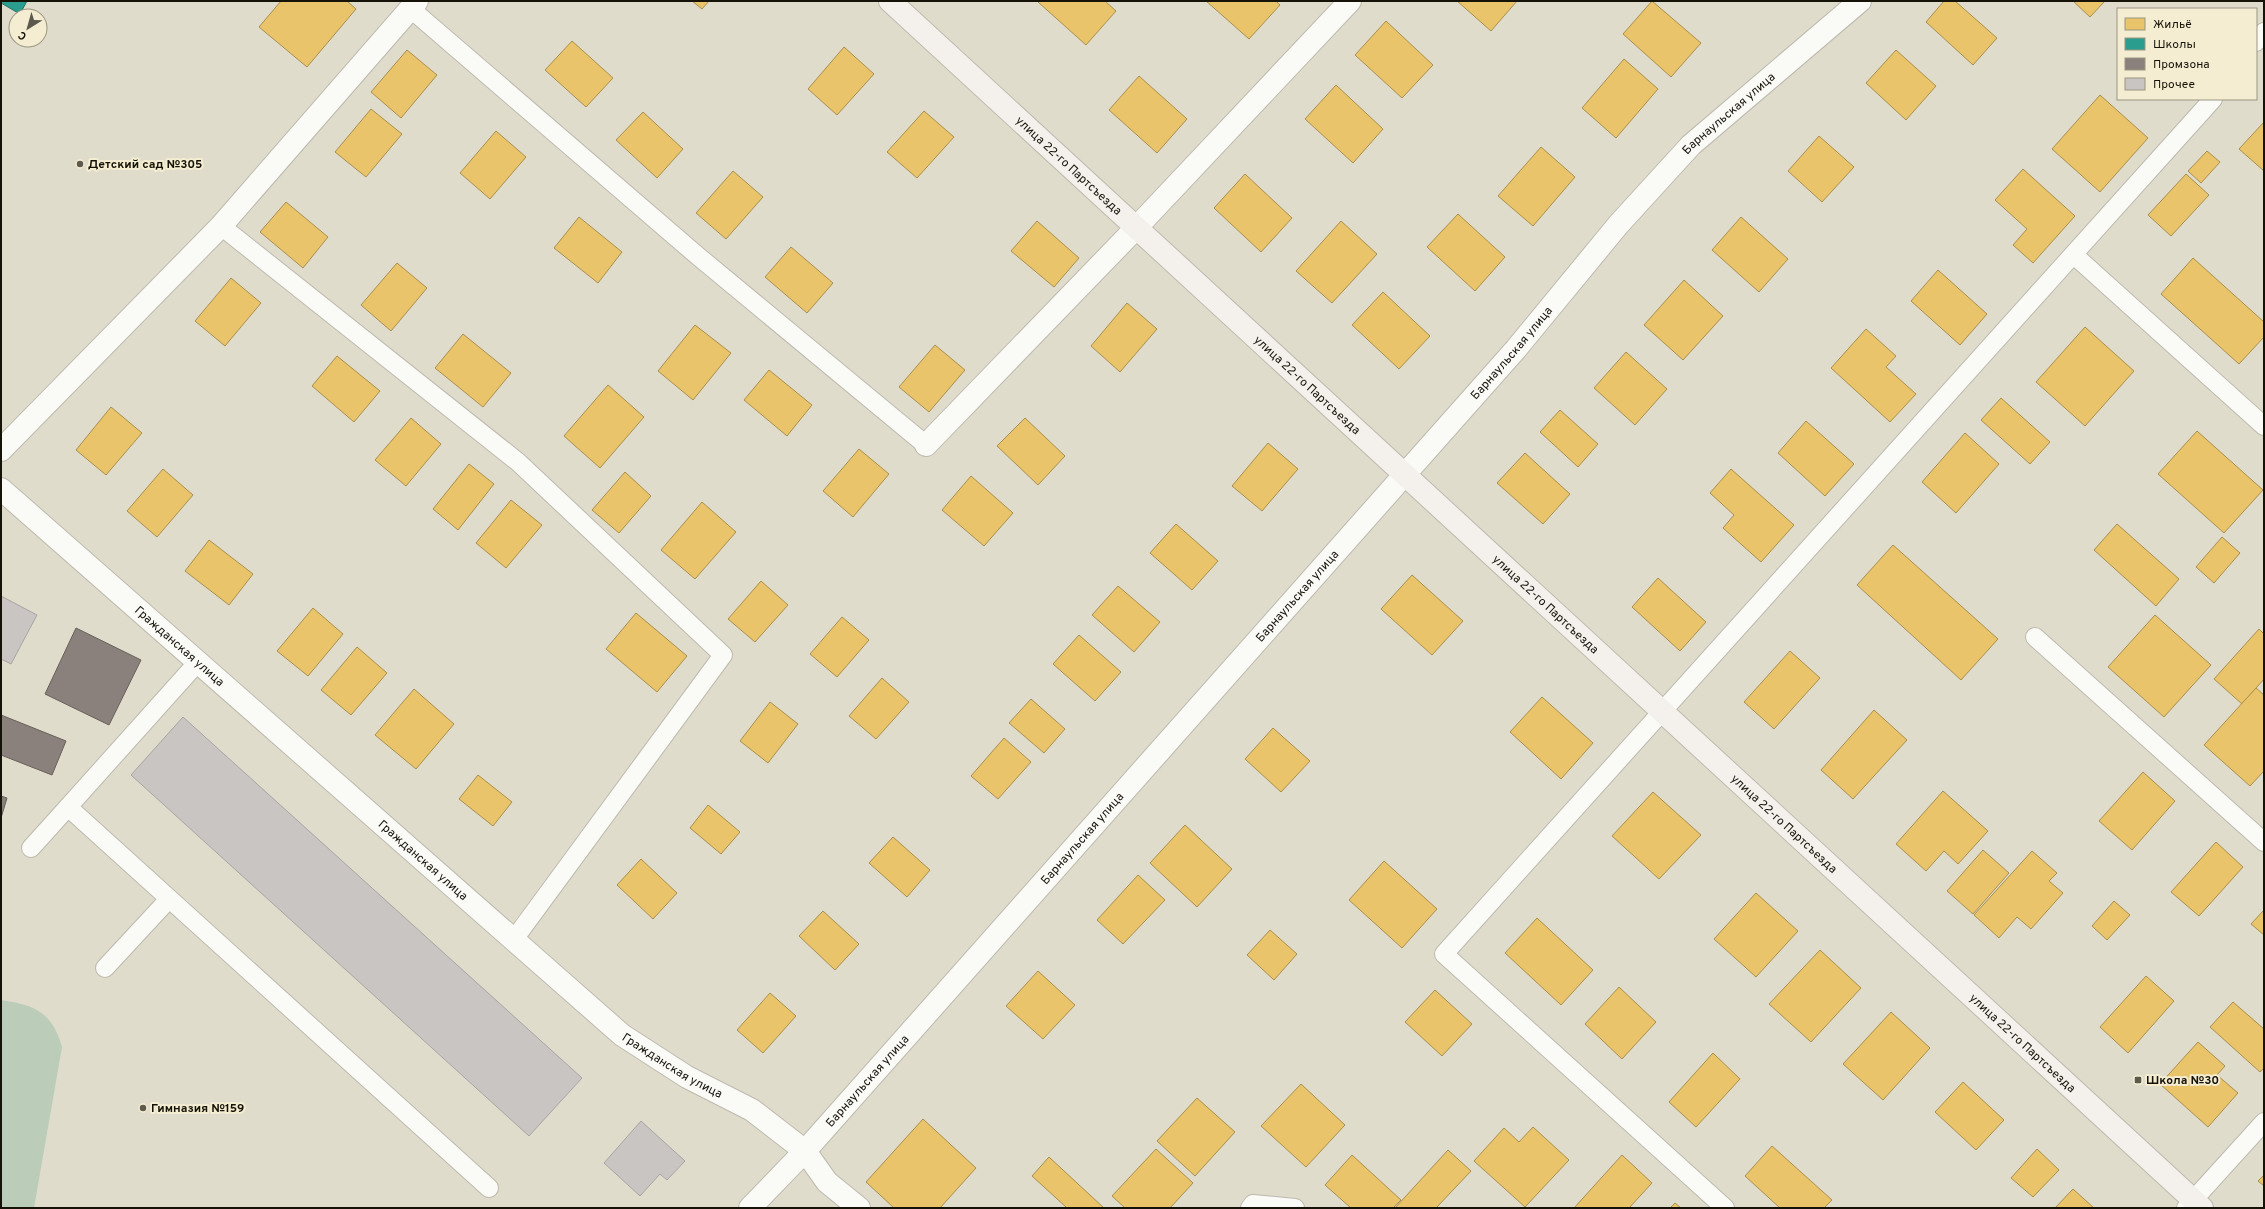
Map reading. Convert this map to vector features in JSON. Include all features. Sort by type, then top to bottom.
[{"type":"main road","name":"улица 22-го Партсъезда","points":[[890,1],[1662,712],[2194,1205]]},
{"type":"street","points":[[926,445],[1136,228],[1350,1]]},
{"type":"street","name":"Барнаульская улица","points":[[750,1208],[805,1151],[1405,475],[1516,348],[1618,224],[1691,145],[1860,1]]},
{"type":"street","points":[[1,450],[222,226],[414,5]]},
{"type":"street","name":"Гражданская улица","points":[[1,490],[515,938],[622,1035],[687,1078],[752,1110],[805,1151],[827,1182],[859,1208]]},
{"type":"lane","points":[[414,5],[700,257],[926,445]]},
{"type":"lane","points":[[2257,41],[2264,32]]},
{"type":"lane","points":[[1725,1208],[1444,954],[2212,100]]},
{"type":"lane","points":[[222,226],[518,462],[723,655],[515,938]]},
{"type":"lane","points":[[2074,255],[2264,426]]},
{"type":"lane","points":[[2035,637],[2264,842]]},
{"type":"lane","points":[[31,848],[198,662]]},
{"type":"lane","points":[[68,807],[489,1188]]},
{"type":"lane","points":[[105,968],[169,899]]},
{"type":"lane","points":[[2194,1205],[2264,1122]]},
{"type":"lane","points":[[1250,1208],[1254,1204],[1295,1208]]},
{"type":"green space","points":[[1,1000],[33,1008],[40,1012],[53,1026],[62,1047],[34,1208],[1,1208]]},
{"type":"building: Жильё","points":[[281,1],[347,1],[356,9],[307,67],[259,27]]},
{"type":"building: Жильё","points":[[692,1],[709,1],[702,9]]},
{"type":"building: Жильё","points":[[1105,1],[1116,11],[1086,45],[1038,2]]},
{"type":"building: Жильё","points":[[1206,1],[1276,1],[1280,5],[1249,39]]},
{"type":"building: Жильё","points":[[1457,1],[1517,1],[1491,31]]},
{"type":"building: Жильё","points":[[1652,1],[1701,43],[1671,77],[1623,34]]},
{"type":"building: Жильё","points":[[1944,1],[1955,1],[1997,38],[1973,65],[1926,22]]},
{"type":"building: Жильё","points":[[2073,1],[2105,1],[2090,17]]},
{"type":"building: Жильё","points":[[1386,21],[1433,65],[1402,98],[1355,55]]},
{"type":"building: Жильё","points":[[572,41],[613,78],[586,107],[545,70]]},
{"type":"building: Жильё","points":[[844,47],[874,74],[837,115],[808,89]]},
{"type":"building: Жильё","points":[[407,50],[437,75],[401,118],[371,92]]},
{"type":"building: Жильё","points":[[1896,50],[1936,86],[1906,120],[1866,83]]},
{"type":"building: Жильё","points":[[1624,59],[1658,89],[1616,138],[1582,108]]},
{"type":"building: Жильё","points":[[1139,76],[1187,119],[1157,153],[1109,110]]},
{"type":"building: Жильё","points":[[1336,85],[1383,129],[1353,163],[1305,119]]},
{"type":"building: Жильё","points":[[2100,95],[2148,138],[2100,192],[2052,149]]},
{"type":"building: Жильё","points":[[371,109],[402,134],[366,177],[335,152]]},
{"type":"building: Жильё","points":[[924,111],[954,137],[917,178],[887,152]]},
{"type":"building: Жильё","points":[[643,112],[683,149],[657,178],[616,140]]},
{"type":"building: Жильё","points":[[2264,122],[2264,171],[2239,149]]},
{"type":"building: Жильё","points":[[496,131],[526,157],[490,199],[460,173]]},
{"type":"building: Жильё","points":[[1819,136],[1854,167],[1822,202],[1788,171]]},
{"type":"building: Жильё","points":[[1541,147],[1575,177],[1533,226],[1498,196]]},
{"type":"building: Жильё","points":[[2207,151],[2220,162],[2201,183],[2188,171]]},
{"type":"building: Жильё","points":[[2023,169],[2075,216],[2033,263],[2013,245],[2027,229],[1995,200]]},
{"type":"building: Жильё","points":[[733,171],[763,197],[726,239],[696,213]]},
{"type":"building: Жильё","points":[[1245,174],[1292,218],[1261,252],[1214,208]]},
{"type":"building: Жильё","points":[[2186,174],[2209,195],[2171,236],[2148,215]]},
{"type":"building: Жильё","points":[[286,202],[328,237],[303,268],[260,232]]},
{"type":"building: Жильё","points":[[1458,214],[1505,257],[1475,291],[1427,247]]},
{"type":"building: Жильё","points":[[579,217],[622,252],[598,283],[554,248]]},
{"type":"building: Жильё","points":[[1741,217],[1788,259],[1759,292],[1712,250]]},
{"type":"building: Жильё","points":[[1037,221],[1079,258],[1054,287],[1011,251]]},
{"type":"building: Жильё","points":[[1341,221],[1377,254],[1332,303],[1296,271]]},
{"type":"building: Жильё","points":[[791,247],[833,283],[807,313],[765,277]]},
{"type":"building: Жильё","points":[[2193,258],[2264,322],[2264,337],[2239,364],[2161,294]]},
{"type":"building: Жильё","points":[[397,263],[427,288],[391,331],[361,305]]},
{"type":"building: Жильё","points":[[1938,270],[1987,314],[1960,345],[1911,301]]},
{"type":"building: Жильё","points":[[231,278],[261,303],[225,346],[195,321]]},
{"type":"building: Жильё","points":[[1684,280],[1723,316],[1683,360],[1644,325]]},
{"type":"building: Жильё","points":[[1383,292],[1430,336],[1399,369],[1352,325]]},
{"type":"building: Жильё","points":[[1127,303],[1157,329],[1120,372],[1091,346]]},
{"type":"building: Жильё","points":[[695,325],[731,353],[693,400],[658,371]]},
{"type":"building: Жильё","points":[[2085,327],[2134,371],[2085,426],[2036,382]]},
{"type":"building: Жильё","points":[[1866,329],[1896,356],[1886,367],[1916,394],[1890,422],[1831,368]]},
{"type":"building: Жильё","points":[[463,334],[511,373],[483,407],[435,368]]},
{"type":"building: Жильё","points":[[935,345],[965,370],[929,412],[899,387]]},
{"type":"building: Жильё","points":[[1626,352],[1667,389],[1635,425],[1594,388]]},
{"type":"building: Жильё","points":[[337,356],[380,391],[354,422],[312,386]]},
{"type":"building: Жильё","points":[[769,370],[812,405],[787,436],[744,400]]},
{"type":"building: Жильё","points":[[608,385],[644,417],[600,468],[564,436]]},
{"type":"building: Жильё","points":[[2001,398],[2050,442],[2030,464],[1981,420]]},
{"type":"building: Жильё","points":[[111,407],[142,433],[106,475],[76,450]]},
{"type":"building: Жильё","points":[[1560,410],[1598,444],[1578,467],[1540,432]]},
{"type":"building: Жильё","points":[[411,418],[441,444],[406,486],[375,460]]},
{"type":"building: Жильё","points":[[1025,418],[1065,456],[1038,485],[997,446]]},
{"type":"building: Жильё","points":[[1806,421],[1854,464],[1825,496],[1778,453]]},
{"type":"building: Жильё","points":[[2197,431],[2263,490],[2224,533],[2158,474]]},
{"type":"building: Жильё","points":[[1965,433],[1999,464],[1956,513],[1922,482]]},
{"type":"building: Жильё","points":[[1268,443],[1298,469],[1262,511],[1232,486]]},
{"type":"building: Жильё","points":[[859,449],[889,474],[853,517],[823,491]]},
{"type":"building: Жильё","points":[[1525,453],[1570,494],[1543,524],[1497,483]]},
{"type":"building: Жильё","points":[[469,464],[494,484],[458,530],[433,509]]},
{"type":"building: Жильё","points":[[163,469],[193,495],[157,537],[127,511]]},
{"type":"building: Жильё","points":[[1731,469],[1794,525],[1761,562],[1723,528],[1734,515],[1710,493]]},
{"type":"building: Жильё","points":[[625,472],[651,496],[619,533],[592,510]]},
{"type":"building: Жильё","points":[[971,476],[1013,513],[984,546],[942,510]]},
{"type":"building: Жильё","points":[[511,500],[542,525],[506,568],[476,543]]},
{"type":"building: Жильё","points":[[702,502],[736,532],[695,579],[661,550]]},
{"type":"building: Жильё","points":[[1176,524],[1218,561],[1192,590],[1150,553]]},
{"type":"building: Жильё","points":[[2117,524],[2179,579],[2156,606],[2094,550]]},
{"type":"building: Жильё","points":[[2222,537],[2240,553],[2214,583],[2196,567]]},
{"type":"building: Жильё","points":[[209,540],[253,574],[229,605],[185,571]]},
{"type":"building: Жильё","points":[[1893,545],[1998,639],[1961,680],[1857,585]]},
{"type":"building: Жильё","points":[[1412,575],[1463,621],[1432,655],[1381,609]]},
{"type":"building: Жильё","points":[[1658,578],[1706,622],[1680,651],[1632,607]]},
{"type":"building: Жильё","points":[[761,581],[788,605],[755,642],[728,619]]},
{"type":"building: Жильё","points":[[1118,586],[1160,622],[1134,652],[1092,615]]},
{"type":"building: Жильё","points":[[313,608],[343,634],[308,676],[277,651]]},
{"type":"building: Жильё","points":[[636,613],[687,656],[657,692],[606,649]]},
{"type":"building: Жильё","points":[[2155,615],[2211,665],[2164,717],[2108,667]]},
{"type":"building: Жильё","points":[[842,617],[869,640],[837,677],[810,654]]},
{"type":"building: Жильё","points":[[2259,629],[2264,634],[2264,679],[2242,704],[2214,679]]},
{"type":"building: Жильё","points":[[1079,635],[1121,672],[1095,701],[1053,664]]},
{"type":"building: Жильё","points":[[357,647],[387,673],[351,715],[321,690]]},
{"type":"building: Жильё","points":[[1790,651],[1820,678],[1774,729],[1744,702]]},
{"type":"building: Жильё","points":[[882,678],[909,702],[876,739],[849,716]]},
{"type":"building: Жильё","points":[[2256,688],[2264,695],[2264,771],[2250,786],[2204,745]]},
{"type":"building: Жильё","points":[[414,689],[454,724],[416,769],[375,735]]},
{"type":"building: Жильё","points":[[1542,697],[1593,743],[1561,779],[1510,732]]},
{"type":"building: Жильё","points":[[1031,699],[1065,729],[1044,753],[1009,723]]},
{"type":"building: Жильё","points":[[770,702],[798,724],[768,763],[740,741]]},
{"type":"building: Жильё","points":[[1874,710],[1907,740],[1853,799],[1821,770]]},
{"type":"building: Жильё","points":[[1273,728],[1310,761],[1281,792],[1245,759]]},
{"type":"building: Жильё","points":[[1004,738],[1031,762],[998,799],[971,776]]},
{"type":"building: Жильё","points":[[2143,772],[2175,801],[2132,850],[2099,821]]},
{"type":"building: Жильё","points":[[478,775],[512,802],[493,826],[459,799]]},
{"type":"building: Жильё","points":[[1943,791],[1988,831],[1958,864],[1944,851],[1926,871],[1896,844]]},
{"type":"building: Жильё","points":[[1653,792],[1701,835],[1659,879],[1612,836]]},
{"type":"building: Жильё","points":[[708,805],[740,832],[721,854],[690,828]]},
{"type":"building: Жильё","points":[[1185,825],[1232,869],[1197,907],[1150,863]]},
{"type":"building: Жильё","points":[[893,837],[930,870],[907,897],[869,863]]},
{"type":"building: Жильё","points":[[2216,842],[2243,867],[2199,916],[2171,892]]},
{"type":"building: Жильё","points":[[1983,850],[2009,873],[1973,914],[1947,891]]},
{"type":"building: Жильё","points":[[2032,851],[2057,873],[2049,881],[2063,893],[2031,929],[2017,917],[1999,938],[1974,915]]},
{"type":"building: Жильё","points":[[641,859],[677,893],[653,919],[617,885]]},
{"type":"building: Жильё","points":[[1384,861],[1437,909],[1402,948],[1349,900]]},
{"type":"building: Жильё","points":[[1138,875],[1165,900],[1123,944],[1097,920]]},
{"type":"building: Жильё","points":[[1756,893],[1798,931],[1756,977],[1714,939]]},
{"type":"building: Жильё","points":[[2114,901],[2130,915],[2107,940],[2092,926]]},
{"type":"building: Жильё","points":[[2264,910],[2264,935],[2251,924]]},
{"type":"building: Жильё","points":[[823,911],[859,944],[835,970],[799,936]]},
{"type":"building: Жильё","points":[[1537,918],[1593,970],[1561,1005],[1505,953]]},
{"type":"building: Жильё","points":[[1270,930],[1297,954],[1274,980],[1247,955]]},
{"type":"building: Жильё","points":[[1820,950],[1861,988],[1811,1042],[1769,1004]]},
{"type":"building: Жильё","points":[[1038,971],[1075,1005],[1043,1039],[1006,1006]]},
{"type":"building: Жильё","points":[[2146,976],[2174,1001],[2128,1053],[2100,1027]]},
{"type":"building: Жильё","points":[[1619,987],[1656,1022],[1622,1059],[1585,1024]]},
{"type":"building: Жильё","points":[[1435,990],[1472,1024],[1442,1056],[1405,1022]]},
{"type":"building: Жильё","points":[[770,993],[796,1016],[763,1053],[737,1030]]},
{"type":"building: Жильё","points":[[2233,1002],[2264,1029],[2264,1068],[2260,1072],[2210,1027]]},
{"type":"building: Жильё","points":[[1891,1012],[1930,1048],[1883,1100],[1843,1064]]},
{"type":"building: Жильё","points":[[2198,1042],[2225,1066],[2217,1075],[2238,1093],[2208,1127],[2160,1084]]},
{"type":"building: Жильё","points":[[1713,1053],[1740,1079],[1696,1127],[1669,1102]]},
{"type":"building: Жильё","points":[[1963,1082],[2004,1120],[1976,1150],[1935,1112]]},
{"type":"building: Жильё","points":[[1301,1084],[1345,1125],[1306,1167],[1261,1126]]},
{"type":"building: Жильё","points":[[1197,1098],[1235,1132],[1195,1176],[1157,1141]]},
{"type":"building: Жильё","points":[[923,1119],[976,1168],[940,1208],[894,1208],[866,1182]]},
{"type":"building: Жильё","points":[[1533,1127],[1569,1160],[1525,1207],[1474,1161],[1504,1128],[1519,1142]]},
{"type":"building: Жильё","points":[[1772,1146],[1832,1200],[1824,1208],[1780,1208],[1745,1176]]},
{"type":"building: Жильё","points":[[1156,1149],[1193,1183],[1170,1208],[1125,1208],[1112,1196]]},
{"type":"building: Жильё","points":[[2037,1149],[2059,1170],[2033,1197],[2011,1178]]},
{"type":"building: Жильё","points":[[1448,1150],[1471,1171],[1436,1208],[1395,1208]]},
{"type":"building: Жильё","points":[[1352,1155],[1401,1200],[1393,1208],[1351,1208],[1325,1185]]},
{"type":"building: Жильё","points":[[1622,1155],[1652,1183],[1629,1208],[1574,1208]]},
{"type":"building: Жильё","points":[[1049,1157],[1104,1208],[1067,1208],[1032,1176]]},
{"type":"building: Жильё","points":[[2264,1175],[2264,1186],[2258,1181]]},
{"type":"building: Жильё","points":[[2073,1189],[2094,1208],[2055,1208]]},
{"type":"building: Жильё","points":[[1675,1203],[1681,1208],[1670,1208]]},
{"type":"building: Школы","points":[[1,1],[27,1],[23,8],[10,8],[1,3]]},
{"type":"building: Промзона","points":[[76,628],[141,660],[109,725],[45,694]]},
{"type":"building: Промзона","points":[[1,715],[66,741],[52,775],[1,755]]},
{"type":"building: Промзона","points":[[1,796],[7,798],[1,818]]},
{"type":"building: Прочее","points":[[1,596],[37,615],[11,664],[1,659]]},
{"type":"building: Прочее","points":[[183,717],[582,1078],[529,1136],[131,775]]},
{"type":"building: Прочее","points":[[641,1121],[685,1161],[667,1180],[660,1174],[640,1196],[604,1163]]},
{"type":"place","name":"Детский сад №305","points":[[80,164]]},
{"type":"place","name":"Школа №30","points":[[2138,1080]]},
{"type":"place","name":"Гимназия №159","points":[[143,1108]]}]
